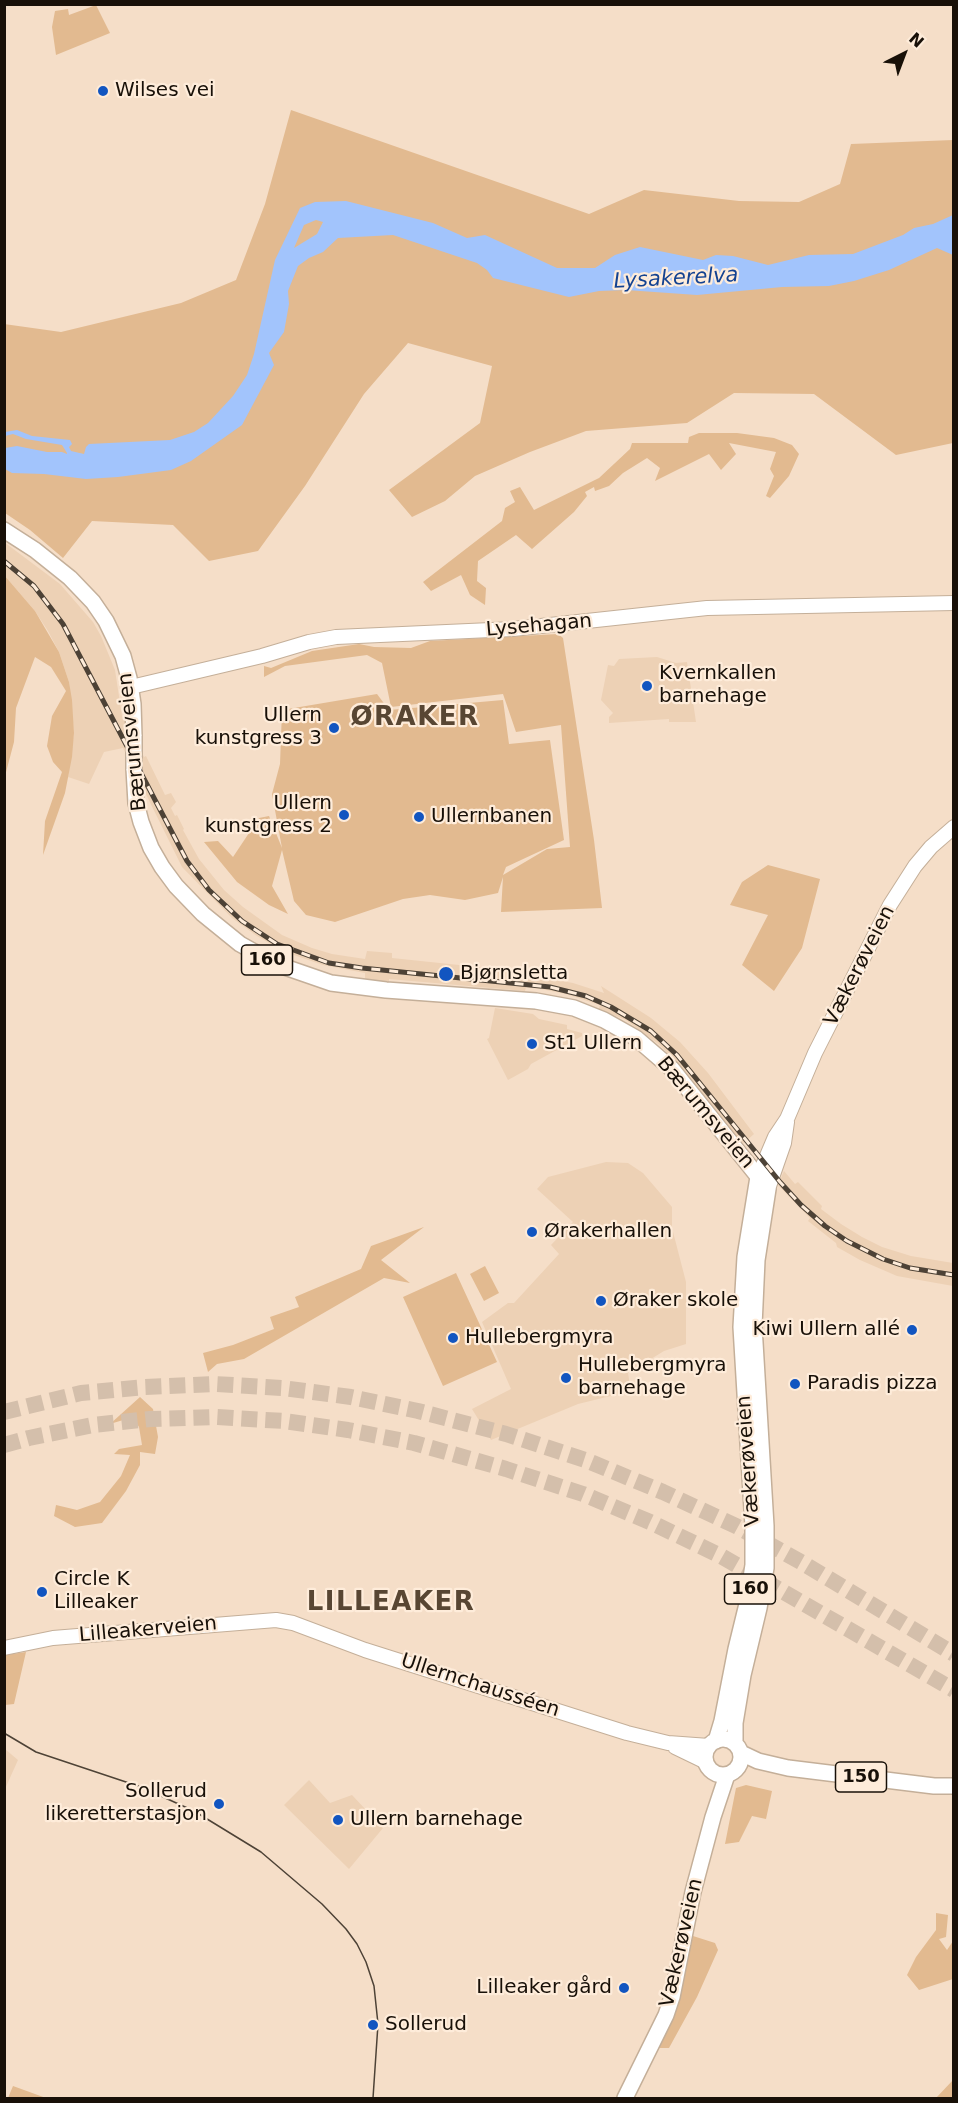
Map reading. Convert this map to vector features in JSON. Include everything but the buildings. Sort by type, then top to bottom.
[{"type":"main road","name":"Bærumsveien","points":[[4,530],[64,572],[93,603],[118,644],[131,687],[136,803],[141,822],[151,848],[162,867],[202,914],[240,944],[276,964],[332,983],[386,990],[536,1001],[574,1008],[604,1020],[636,1038],[666,1063],[763,1183]]},
{"type":"main road","name":"Lysehagan","points":[[131,687],[336,637],[513,630],[707,608],[954,603]]},
{"type":"main road","name":"Vækerøveien","points":[[713,1817],[706,1754],[722,1721],[753,1565],[753,1526],[741,1316],[746,1246],[763,1183],[784,1143],[787,1119],[815,1053],[899,890],[931,847],[954,827]]},
{"type":"main road","name":"Vækerøveien","points":[[625,2098],[666,2015],[672,1997],[693,1892],[713,1817],[732,1772],[741,1758],[735,1723],[766,1568],[766,1526],[754,1326],[763,1183]]},
{"type":"main road","name":"Lilleakerveien","points":[[4,1648],[53,1638],[260,1621],[293,1623]]},
{"type":"main road","name":"Ullernchausséen","points":[[293,1623],[365,1650],[606,1726],[668,1743],[709,1766]]},
{"type":"main road","points":[[712,1744],[726,1739],[738,1748]]},
{"type":"main road","name":"Ullernchausséen","points":[[668,1743],[712,1744]]},
{"type":"main road","name":"150","points":[[738,1748],[758,1761],[788,1768],[934,1786],[954,1786]]},
{"type":"main road","points":[[709,1766],[719,1775],[732,1772]]},
{"type":"main road","name":"150","points":[[732,1772],[788,1768]]},
{"type":"main road","name":"150","points":[[934,1786],[954,1793]]},
{"type":"shaded area","points":[[96,5],[110,33],[56,55],[52,27],[55,11],[68,9],[69,15]]},
{"type":"shaded area","points":[[291,110],[589,214],[644,190],[739,201],[799,202],[840,184],[851,144],[953,140],[953,443],[896,455],[814,394],[734,393],[687,423],[586,431],[530,452],[475,476],[445,501],[412,517],[389,490],[480,423],[492,366],[408,343],[364,394],[305,486],[258,551],[209,561],[173,525],[92,521],[63,558],[30,530],[5,513],[4,324],[61,332],[181,303],[236,280],[265,204]]},
{"type":"shaded area","points":[[699,433],[737,433],[774,438],[792,445],[799,454],[789,476],[770,498],[766,496],[774,476],[770,469],[776,452],[729,443],[736,454],[721,470],[709,454],[655,481],[660,468],[647,458],[623,473],[609,486],[595,491],[594,487],[585,492],[587,496],[574,512],[532,549],[516,535],[478,561],[477,581],[486,588],[485,605],[470,595],[461,575],[431,591],[423,582],[502,521],[505,508],[515,502],[510,491],[520,487],[534,510],[599,478],[630,449],[632,443],[688,443],[689,437]]},
{"type":"shaded area","points":[[4,542],[60,584],[93,622],[115,670],[122,716],[144,757],[146,756],[165,795],[171,793],[176,802],[171,808],[175,816],[177,815],[199,859],[224,890],[243,907],[282,935],[332,954],[365,959],[367,951],[392,953],[392,958],[526,972],[526,975],[573,983],[604,993],[601,986],[651,1018],[680,1042],[708,1073],[754,1134],[744,1143],[738,1138],[688,1075],[661,1046],[626,1020],[599,1009],[600,1005],[566,994],[526,987],[525,991],[389,979],[389,982],[365,980],[365,973],[323,965],[285,952],[232,918],[182,867],[123,748],[104,752],[89,784],[68,777],[74,733],[69,682],[59,652],[48,631],[35,611],[5,576]]},
{"type":"shaded area","points":[[5,576],[35,611],[59,652],[69,682],[72,700],[74,733],[72,757],[65,793],[43,855],[45,821],[62,772],[53,762],[47,746],[52,716],[66,691],[51,667],[35,657],[16,708],[14,742],[5,776]]},
{"type":"shaded area","name":"Ullernbanen","points":[[558,634],[563,638],[594,840],[602,908],[501,912],[503,877],[498,893],[465,900],[430,895],[403,899],[335,922],[306,915],[294,901],[282,850],[272,886],[288,914],[269,905],[237,882],[204,842],[218,841],[233,857],[259,818],[269,816],[282,848],[272,794],[280,764],[282,710],[377,694],[389,710],[503,700],[509,744],[550,740],[564,840],[506,867],[503,875],[547,849],[570,847],[561,725],[516,732],[503,694],[391,707],[382,663],[367,655],[285,666],[264,677],[264,666],[271,668],[312,651],[359,644],[374,647],[411,648],[430,641]]},
{"type":"shaded area","name":"Kvernkallen barnehage","points":[[657,657],[676,663],[687,662],[696,722],[669,722],[669,719],[609,723],[609,717],[613,713],[601,700],[608,665],[614,666],[619,659]]},
{"type":"shaded area","points":[[768,865],[820,879],[802,948],[774,991],[742,965],[768,915],[730,905],[742,882]]},
{"type":"shaded area","points":[[495,1008],[533,1014],[539,1019],[567,1025],[567,1029],[582,1033],[582,1036],[531,1064],[528,1069],[508,1080],[487,1039]]},
{"type":"shaded area","name":"Øraker skole","points":[[606,1162],[628,1163],[643,1173],[672,1207],[672,1228],[686,1282],[686,1344],[664,1351],[628,1373],[631,1391],[578,1404],[491,1440],[472,1409],[511,1389],[482,1322],[508,1303],[514,1303],[559,1254],[551,1245],[573,1222],[537,1189],[548,1177]]},
{"type":"shaded area","points":[[784,1171],[795,1184],[798,1182],[822,1206],[821,1209],[862,1237],[882,1247],[911,1256],[953,1263],[953,1286],[897,1276],[837,1247],[836,1243],[808,1221],[810,1218],[778,1185]]},
{"type":"shaded area","points":[[424,1227],[381,1260],[410,1283],[384,1278],[244,1359],[217,1364],[208,1372],[203,1353],[233,1345],[274,1329],[270,1317],[299,1307],[295,1297],[361,1269],[371,1246]]},
{"type":"shaded area","points":[[485,1266],[499,1293],[484,1301],[470,1274]]},
{"type":"shaded area","name":"Hullebergmyra","points":[[456,1273],[497,1362],[443,1386],[403,1297]]},
{"type":"shaded area","points":[[140,1397],[153,1409],[158,1437],[155,1454],[140,1452],[140,1465],[126,1491],[102,1523],[75,1527],[54,1516],[56,1505],[77,1510],[100,1502],[121,1476],[130,1455],[114,1454],[119,1449],[142,1445],[139,1427],[133,1417],[110,1424]]},
{"type":"shaded area","points":[[26,1652],[14,1704],[5,1705],[5,1655]]},
{"type":"shaded area","points":[[5,1749],[18,1760],[5,1789]]},
{"type":"shaded area","name":"Ullern barnehage","points":[[309,1780],[330,1803],[352,1795],[383,1828],[349,1869],[284,1805]]},
{"type":"shaded area","points":[[746,1785],[772,1791],[766,1819],[752,1816],[739,1842],[725,1844],[736,1788]]},
{"type":"shaded area","points":[[936,1913],[948,1915],[946,1937],[939,1939],[947,1950],[953,1941],[953,1979],[919,1990],[907,1975],[916,1957],[936,1930]]},
{"type":"shaded area","points":[[693,1936],[715,1943],[718,1950],[697,1997],[669,2048],[656,2048],[676,2011]]},
{"type":"shaded area","points":[[953,2080],[953,2098],[936,2098]]},
{"type":"shaded area","points":[[13,2086],[46,2098],[8,2098]]},
{"type":"water","name":"Lysakerelva","points":[[346,201],[433,223],[467,238],[485,235],[557,268],[595,268],[615,255],[640,247],[703,260],[716,255],[733,256],[768,265],[809,255],[853,254],[903,235],[914,228],[933,224],[953,215],[953,255],[937,248],[889,270],[829,286],[782,287],[697,295],[626,290],[599,291],[569,297],[493,278],[477,263],[393,235],[338,238],[323,252],[298,266],[288,291],[289,304],[284,332],[269,353],[274,365],[242,425],[191,461],[171,470],[86,479],[12,473],[5,469],[5,448],[17,446],[67,453],[62,445],[26,439],[13,434],[5,436],[5,432],[17,430],[32,436],[70,440],[71,451],[84,454],[89,444],[170,440],[194,432],[208,423],[233,396],[247,375],[254,354],[275,260],[300,208],[315,202]],"holes":[[[316,220],[323,222],[317,234],[294,248],[304,225]]]},
{"type":"tunnel","points":[[4,1412],[81,1393],[215,1384],[283,1388],[351,1397],[418,1411],[506,1434],[588,1461],[663,1492],[736,1526],[801,1562],[954,1654]]},
{"type":"tunnel","points":[[4,1445],[93,1425],[150,1419],[216,1417],[284,1421],[348,1430],[414,1443],[583,1494],[650,1522],[721,1556],[954,1690]]},
{"type":"tram line","points":[[4,1733],[36,1752],[141,1787],[194,1811],[261,1852],[322,1904],[357,1944],[374,1986],[378,2024],[373,2098]]},
{"type":"railway","points":[[4,561],[34,586],[63,624],[187,861],[209,890],[242,921],[277,944],[329,963],[550,987],[586,996],[611,1007],[651,1031],[677,1055],[780,1182],[825,1226],[847,1241],[883,1259],[910,1268],[954,1275]]},
{"type":"place","name":"Wilses vei","points":[[103,91]]},
{"type":"place","name":"Kvernkallen barnehage","points":[[647,686]]},
{"type":"place","name":"Ullern kunstgress 3","points":[[334,728]]},
{"type":"place","name":"Ullern kunstgress 2","points":[[344,815]]},
{"type":"place","name":"Ullernbanen","points":[[419,817]]},
{"type":"place","name":"Bjørnsletta","points":[[446,974]]},
{"type":"place","name":"St1 Ullern","points":[[532,1044]]},
{"type":"place","name":"Ørakerhallen","points":[[532,1232]]},
{"type":"place","name":"Øraker skole","points":[[601,1301]]},
{"type":"place","name":"Kiwi Ullern allé","points":[[912,1330]]},
{"type":"place","name":"Hullebergmyra","points":[[453,1338]]},
{"type":"place","name":"Hullebergmyra barnehage","points":[[566,1378]]},
{"type":"place","name":"Paradis pizza","points":[[795,1384]]},
{"type":"place","name":"Circle K Lilleaker","points":[[42,1592]]},
{"type":"place","name":"Sollerud likeretterstasjon","points":[[219,1804]]},
{"type":"place","name":"Ullern barnehage","points":[[338,1820]]},
{"type":"place","name":"Lilleaker gård","points":[[624,1988]]},
{"type":"place","name":"Sollerud","points":[[373,2025]]},
{"type":"district","name":"ØRAKER","points":[[415,718]]},
{"type":"district","name":"LILLEAKER","points":[[391,1603]]}]
